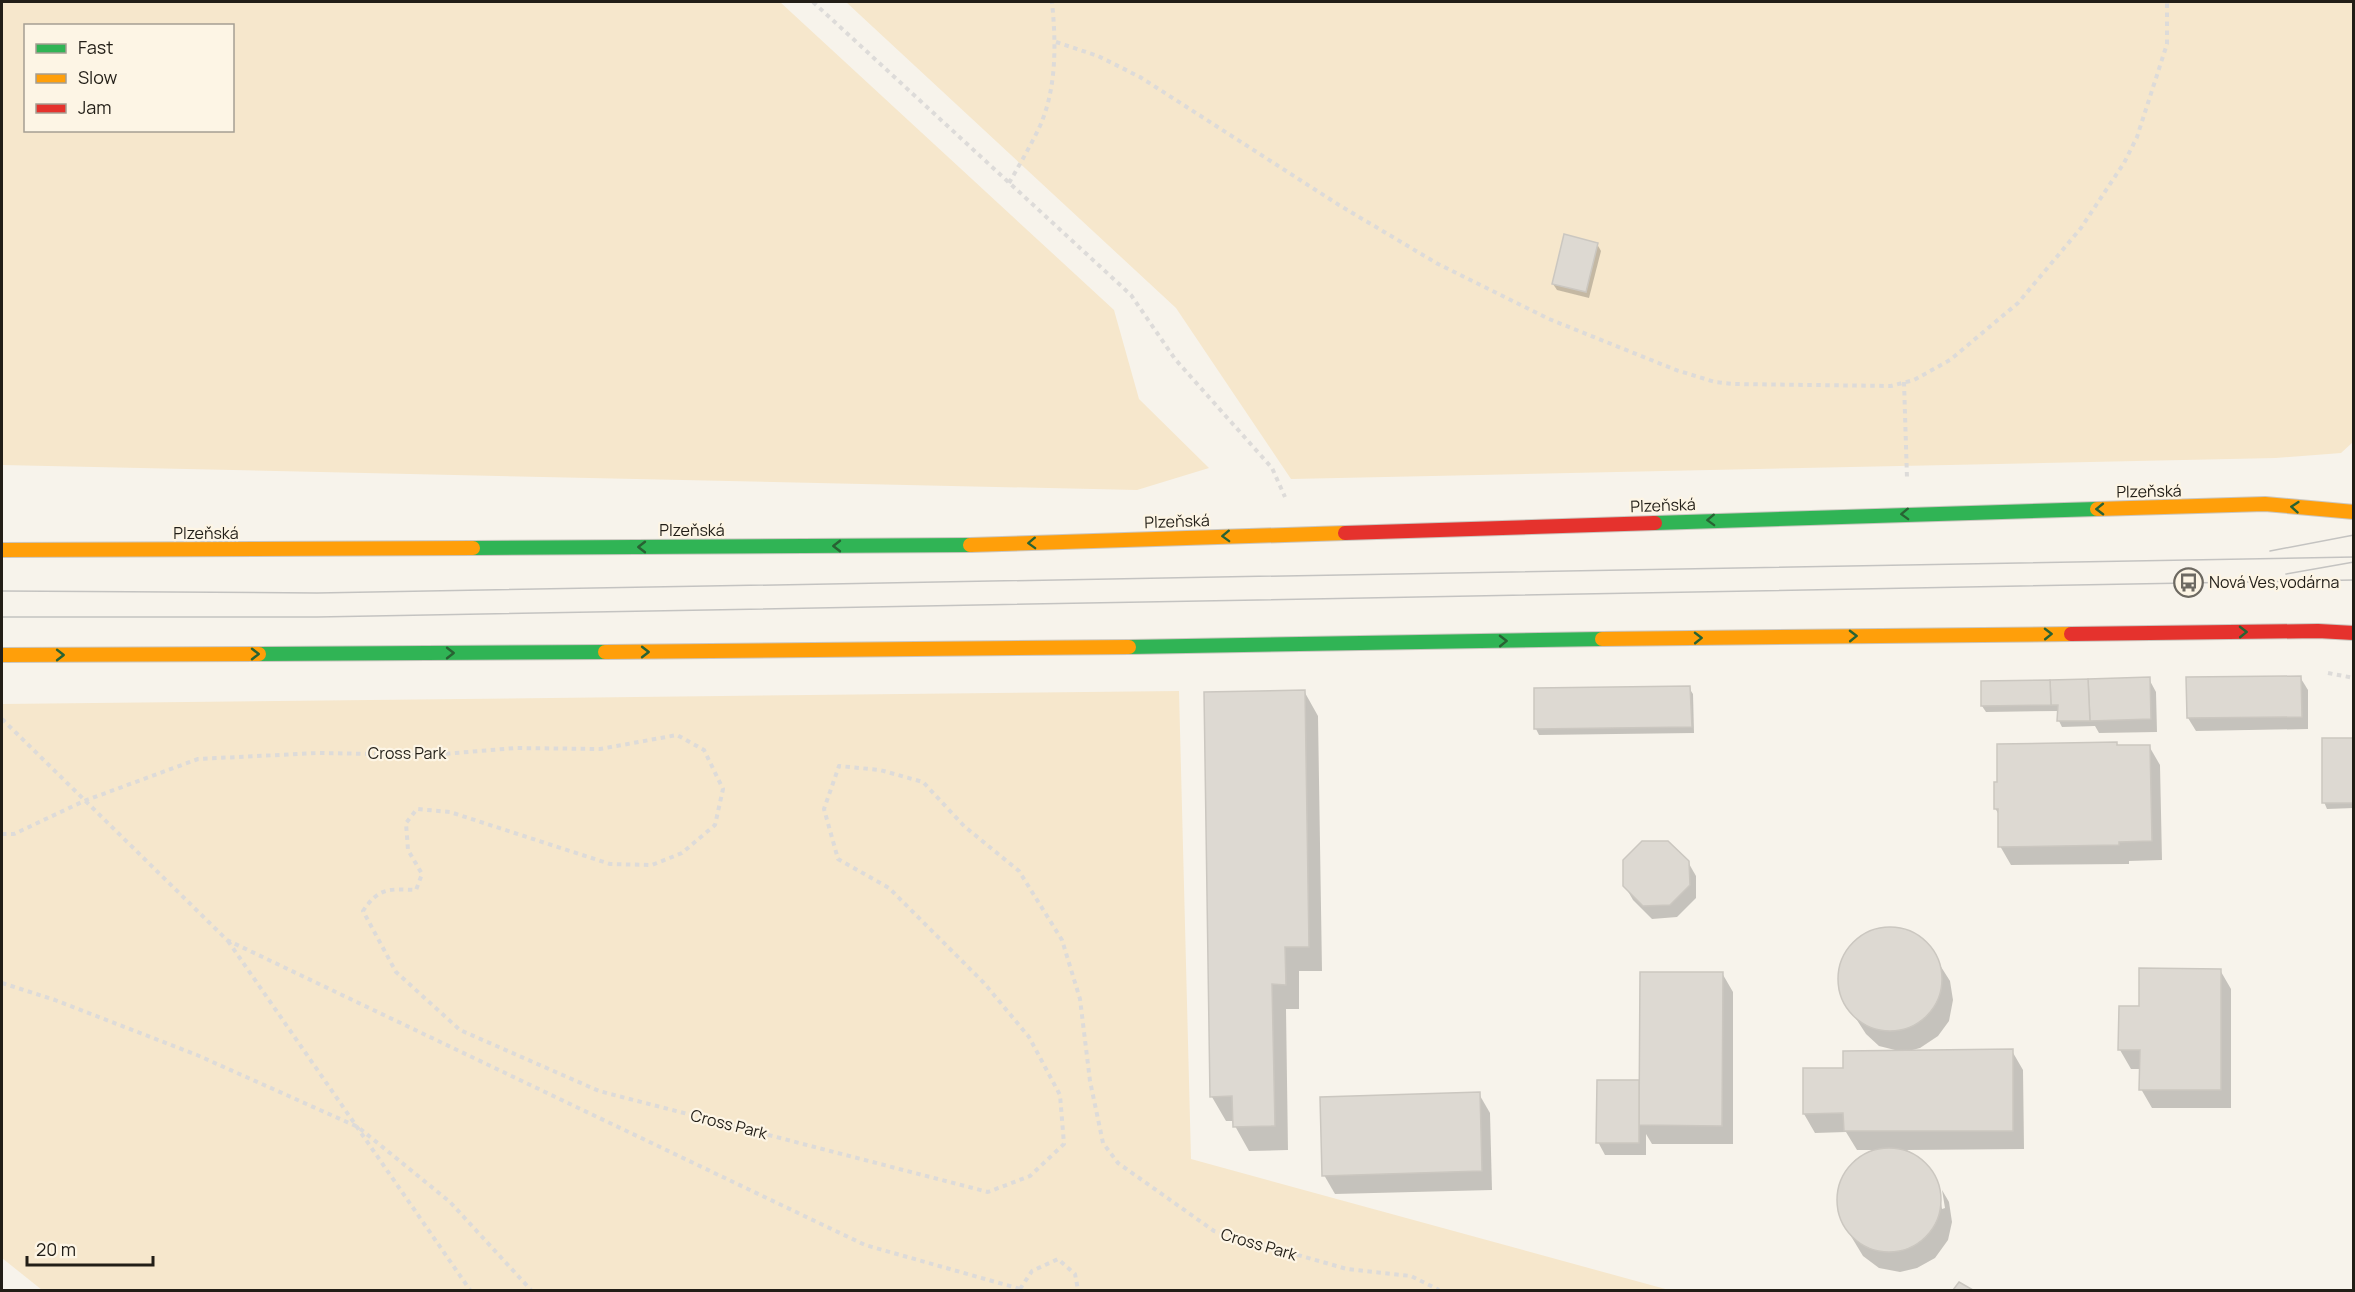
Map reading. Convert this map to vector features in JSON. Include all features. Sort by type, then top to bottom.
[{"type":"main road","name":"Plzeňská","points":[[2,550],[945,546],[2265,504],[2354,512]]},
{"type":"main road","points":[[2,655],[936,651],[1584,639],[2318,631],[2354,633]]},
{"type":"path","points":[[813,2],[1131,295],[1175,359],[1272,468],[1285,498]]},
{"type":"path","points":[[1010,183],[1041,124],[1050,92],[1056,42],[1052,2]]},
{"type":"path","points":[[1056,42],[1098,56],[1140,77],[1339,205],[1418,252],[1550,319],[1677,370],[1715,382],[1891,386],[1914,380],[1950,360],[2018,303],[2081,228],[2124,164],[2136,137],[2167,44],[2167,2]]},
{"type":"path","points":[[1904,382],[1908,514]]},
{"type":"path","points":[[2,719],[227,940],[471,1290]]},
{"type":"path","name":"Cross Park","points":[[2,834],[14,834],[84,801],[198,759],[318,753],[432,755],[515,748],[600,750],[676,735],[704,750],[723,789],[714,825],[682,853],[652,865],[610,864],[450,812],[417,808],[406,823],[408,850],[422,874],[416,890],[390,889],[374,896],[363,911],[396,972],[460,1030],[599,1091],[988,1192],[1030,1176],[1064,1144],[1060,1095],[1029,1037],[984,982],[890,888],[838,859],[824,809],[839,766],[880,770],[923,782],[964,826],[1019,870],[1062,940],[1080,999],[1090,1081],[1103,1143],[1118,1162],[1214,1231],[1347,1269],[1411,1276],[1439,1290]]},
{"type":"path","points":[[227,940],[865,1245],[1020,1290],[1032,1271],[1058,1260],[1075,1274],[1078,1290]]},
{"type":"path","points":[[2,983],[55,1000],[197,1055],[358,1127],[450,1202],[531,1290]]},
{"type":"shaded area","points":[[2,2],[780,2],[1114,310],[1139,399],[1209,468],[1137,490],[2,465]]},
{"type":"shaded area","points":[[846,2],[2353,2],[2353,442],[2341,453],[2276,458],[1291,479],[1176,308]]},
{"type":"shaded area","points":[[1179,691],[1191,1159],[1669,1290],[42,1290],[2,1258],[2,704]]},
{"type":"building","points":[[1564,234],[1598,243],[1586,292],[1552,284]]},
{"type":"building","points":[[2301,676],[2302,717],[2187,718],[2186,677]]},
{"type":"building","points":[[2150,677],[2151,719],[2090,721],[2088,679]]},
{"type":"building","points":[[2088,679],[2090,721],[2057,721],[2058,705],[2051,705],[2050,680]]},
{"type":"building","points":[[2050,680],[2051,705],[1981,706],[1981,681]]},
{"type":"building","points":[[1690,686],[1692,727],[1534,729],[1534,688]]},
{"type":"building","points":[[1305,690],[1309,947],[1285,947],[1286,985],[1272,984],[1275,1126],[1233,1127],[1232,1096],[1210,1097],[1204,692]]},
{"type":"building","points":[[2322,738],[2354,738],[2354,803],[2322,803]]},
{"type":"building","points":[[2117,742],[2117,745],[2150,745],[2152,841],[2119,842],[2119,845],[1998,847],[1998,809],[1994,809],[1997,744]]},
{"type":"building","points":[[1642,841],[1668,841],[1689,861],[1690,885],[1670,905],[1643,906],[1623,886],[1623,860]]},
{"type":"building","points":[[1890,927],[1910,931],[1927,942],[1938,959],[1942,979],[1938,999],[1927,1016],[1910,1027],[1890,1031],[1870,1027],[1853,1016],[1842,999],[1838,979],[1842,959],[1853,942],[1870,931]]},
{"type":"building","points":[[2139,968],[2221,969],[2221,1090],[2139,1090],[2140,1050],[2118,1050],[2119,1006],[2139,1006]]},
{"type":"building","points":[[1640,972],[1723,972],[1722,1126],[1639,1125]]},
{"type":"building","points":[[2013,1049],[2013,1131],[1844,1131],[1843,1113],[1803,1114],[1803,1068],[1843,1068],[1843,1051]]},
{"type":"building","points":[[1597,1080],[1639,1080],[1639,1143],[1596,1143]]},
{"type":"building","points":[[1480,1092],[1482,1171],[1322,1176],[1320,1097]]},
{"type":"building","points":[[1889,1148],[1909,1152],[1926,1163],[1937,1180],[1941,1200],[1937,1220],[1926,1237],[1909,1248],[1889,1252],[1869,1248],[1852,1237],[1841,1220],[1837,1200],[1841,1180],[1852,1163],[1869,1152]]},
{"type":"building","points":[[1959,1282],[1973,1290],[1953,1290]]},
{"type":"tram line","points":[[2270,551],[2354,535]]},
{"type":"tram line","points":[[2,591],[317,593],[2354,557]]},
{"type":"tram line","points":[[2286,574],[2354,562]]},
{"type":"tram line","points":[[2,617],[317,617],[2354,580]]},
{"type":"traffic: fast","points":[[1655,523],[2097,509]]},
{"type":"traffic: fast","points":[[473,548],[970,545]]},
{"type":"traffic: fast","points":[[1129,647],[1602,639]]},
{"type":"traffic: fast","points":[[259,654],[605,652]]},
{"type":"traffic: slow","points":[[2097,509],[2265,504],[2354,512]]},
{"type":"traffic: slow","points":[[970,545],[1345,533]]},
{"type":"traffic: slow","points":[[2,550],[473,548]]},
{"type":"traffic: slow","points":[[1602,639],[2071,634]]},
{"type":"traffic: slow","points":[[605,652],[1129,647]]},
{"type":"traffic: slow","points":[[2,655],[259,654]]},
{"type":"traffic: jam","points":[[1345,533],[1655,523]]},
{"type":"traffic: jam","points":[[2071,634],[2318,631],[2354,633]]},
{"type":"place","name":"Nová Ves,vodárna","points":[[2188,582]]}]
